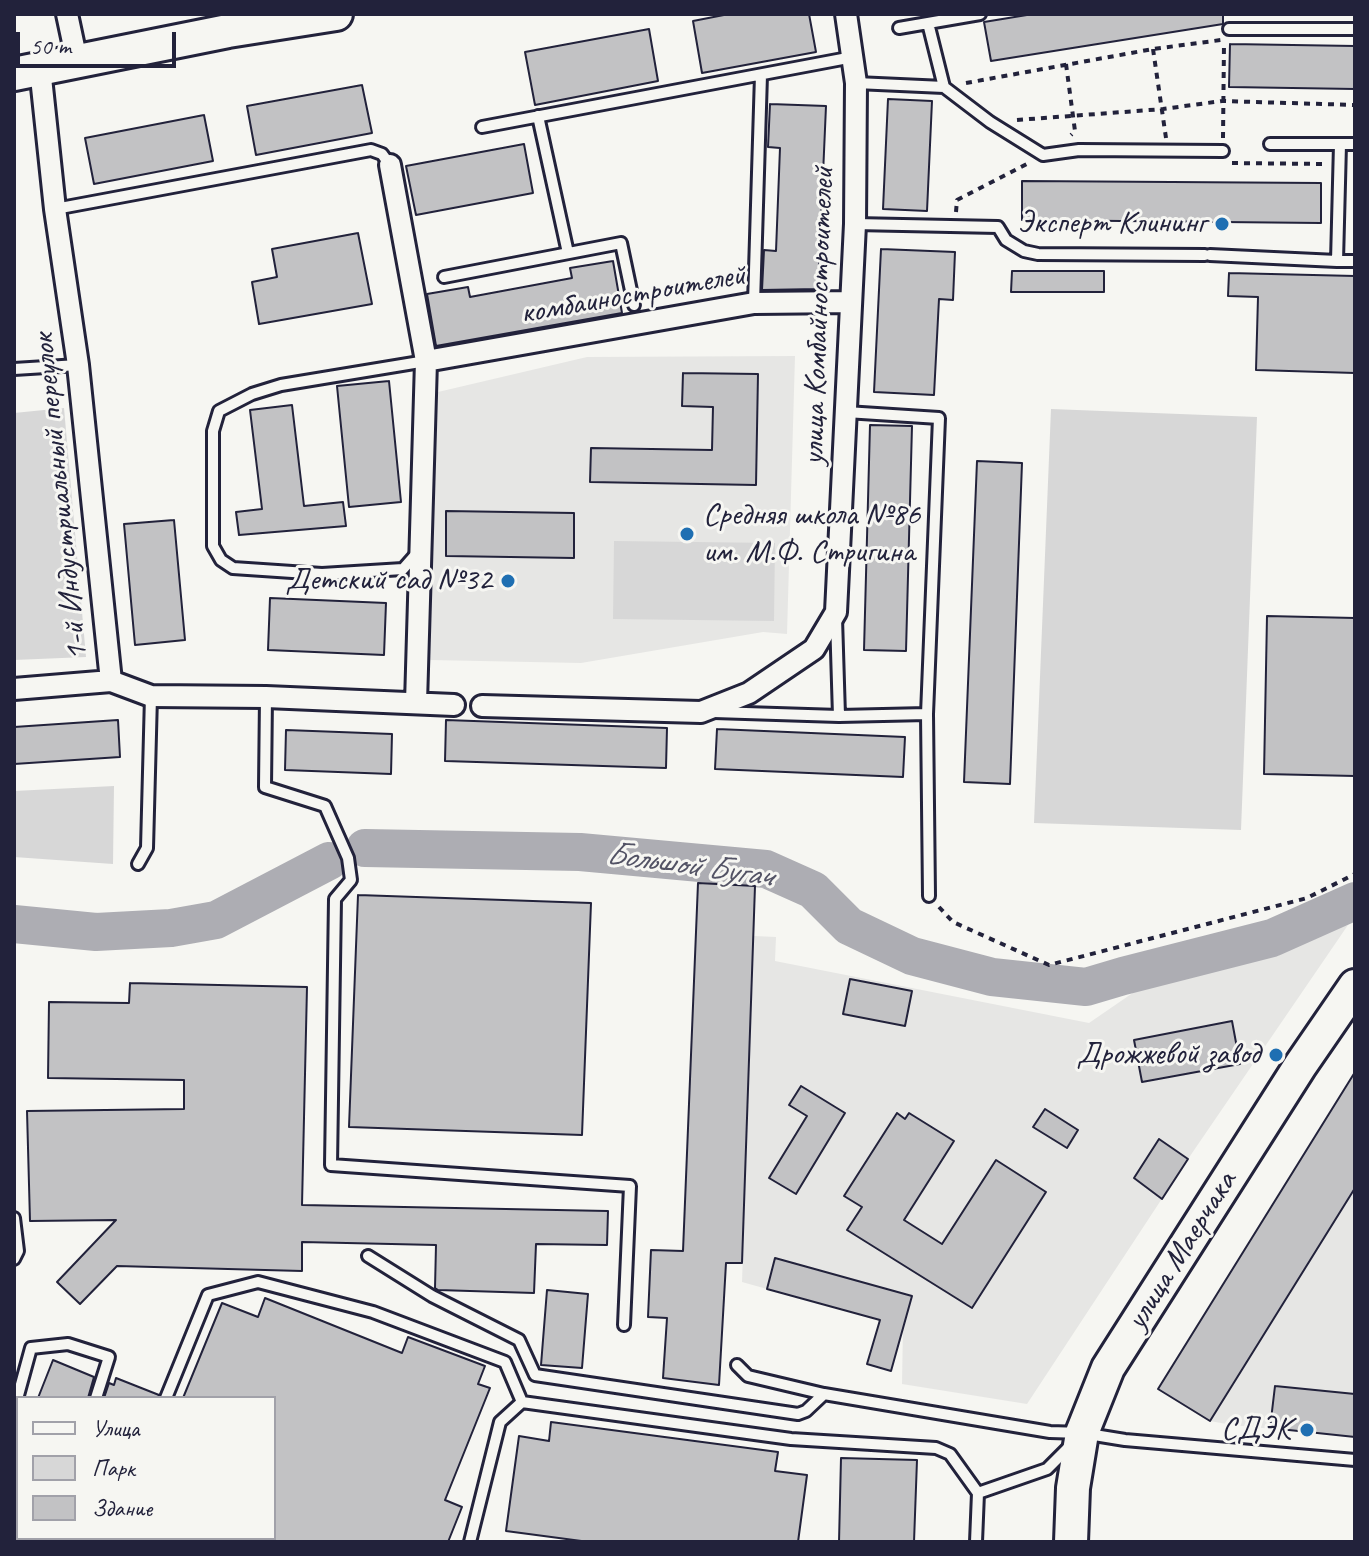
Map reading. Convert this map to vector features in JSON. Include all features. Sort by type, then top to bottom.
[{"type":"main road","points":[[27,71],[228,31],[336,14]]},
{"type":"main road","name":"улица Маерчака","points":[[1071,1542],[1073,1488],[1082,1433],[1108,1368],[1300,1066],[1355,986]]},
{"type":"street","points":[[67,14],[77,61]]},
{"type":"street","name":"улица Комбайностроителей","points":[[482,706],[701,712],[749,693],[814,649],[836,612],[855,224],[856,83],[846,14]]},
{"type":"street","name":"1-й Индустриальный переулок","points":[[27,71],[55,209],[78,365],[111,681]]},
{"type":"street","points":[[390,165],[426,361],[416,703]]},
{"type":"street","name":"комбаиностроителей","points":[[426,361],[754,303],[851,302]]},
{"type":"street","points":[[14,689],[111,681],[151,696],[266,697],[454,705]]},
{"type":"lane","points":[[899,28],[980,14]]},
{"type":"lane","points":[[1229,29],[1355,28],[1353,14]]},
{"type":"lane","points":[[928,23],[944,87]]},
{"type":"lane","points":[[482,127],[853,57]]},
{"type":"lane","points":[[754,303],[761,75]]},
{"type":"lane","points":[[856,83],[944,87],[990,122],[1043,155],[1079,150],[1223,151]]},
{"type":"lane","points":[[538,116],[568,253]]},
{"type":"lane","points":[[1270,144],[1355,144]]},
{"type":"lane","points":[[1337,261],[1340,144]]},
{"type":"lane","points":[[55,209],[371,150],[382,154],[390,165]]},
{"type":"lane","points":[[855,224],[998,227],[1006,240],[1024,251],[1038,254],[1208,255],[1355,261]]},
{"type":"lane","points":[[444,277],[621,243],[634,305]]},
{"type":"lane","points":[[421,549],[403,569],[322,574],[233,568],[221,560],[213,546],[213,431],[219,411],[252,394],[281,385],[426,361]]},
{"type":"lane","points":[[14,369],[78,365]]},
{"type":"lane","points":[[846,412],[939,418],[927,714],[929,896]]},
{"type":"lane","points":[[836,612],[839,716]]},
{"type":"lane","points":[[138,864],[147,848],[151,696]]},
{"type":"lane","points":[[266,697],[265,787],[325,806],[348,858],[351,880],[335,899],[331,1165],[630,1186],[624,1325]]},
{"type":"lane","points":[[701,712],[839,716],[927,714]]},
{"type":"lane","points":[[14,1218],[18,1251],[14,1259]]},
{"type":"lane","points":[[368,1256],[432,1296],[519,1340],[535,1375],[798,1414],[806,1411],[824,1394]]},
{"type":"lane","points":[[167,1396],[208,1295],[258,1282],[373,1312],[505,1362],[522,1402]]},
{"type":"lane","points":[[18,1396],[31,1348],[68,1344],[109,1357],[97,1396]]},
{"type":"lane","points":[[737,1365],[748,1376],[824,1394],[1050,1432],[1355,1460]]},
{"type":"lane","points":[[522,1402],[791,1439],[936,1448],[950,1454],[978,1493],[976,1542]]},
{"type":"lane","points":[[470,1542],[500,1422],[522,1402]]},
{"type":"lane","points":[[978,1493],[1047,1469],[1082,1433]]},
{"type":"path","points":[[944,87],[1153,49],[1224,40],[1223,151]]},
{"type":"path","points":[[1153,49],[1168,151]]},
{"type":"path","points":[[990,122],[1163,109],[1222,101],[1355,105]]},
{"type":"path","points":[[929,896],[953,922],[1049,965],[1307,898],[1355,874]]},
{"type":"shaded area","points":[[795,356],[787,634],[763,632],[581,663],[430,660],[438,392],[587,357]]},
{"type":"shaded area","points":[[1348,925],[1188,1159],[1027,1404],[902,1384],[903,1327],[742,1282],[754,936],[776,937],[775,961],[1089,1023],[1153,979]]},
{"type":"shaded area","points":[[1355,1072],[1355,1437],[1210,1421],[1158,1389]]},
{"type":"green space","points":[[64,408],[86,657],[14,660],[14,413]]},
{"type":"green space","points":[[1051,409],[1257,417],[1241,830],[1034,823]]},
{"type":"green space","points":[[614,541],[775,543],[774,621],[613,619]]},
{"type":"green space","points":[[114,786],[113,864],[14,857],[14,791]]},
{"type":"building","points":[[729,14],[809,14],[816,52],[702,73],[693,21]]},
{"type":"building","points":[[1033,14],[1223,14],[1223,24],[991,61],[984,22]]},
{"type":"building","points":[[649,29],[658,81],[535,105],[525,52]]},
{"type":"building","points":[[1230,44],[1355,46],[1355,89],[1229,87]]},
{"type":"building","points":[[362,85],[372,133],[256,155],[247,106]]},
{"type":"building","points":[[888,99],[932,101],[927,211],[883,209]]},
{"type":"building","points":[[770,104],[826,106],[818,289],[762,290],[764,250],[776,251],[780,148],[768,147]]},
{"type":"building","points":[[204,115],[213,161],[94,184],[85,138]]},
{"type":"building","points":[[524,144],[533,193],[416,215],[406,166]]},
{"type":"building","points":[[1022,181],[1321,183],[1321,223],[1022,220]]},
{"type":"building","points":[[358,233],[372,304],[259,324],[252,282],[277,277],[272,249]]},
{"type":"building","points":[[881,249],[955,252],[953,300],[939,299],[934,395],[874,392]]},
{"type":"building","points":[[613,261],[622,313],[436,346],[427,294],[468,287],[470,297],[572,278],[570,268]]},
{"type":"building","points":[[1012,271],[1104,271],[1104,292],[1011,292]]},
{"type":"building","points":[[1229,273],[1355,276],[1355,373],[1256,370],[1258,297],[1228,296]]},
{"type":"building","points":[[683,373],[758,374],[756,485],[590,482],[591,448],[712,450],[713,407],[682,406]]},
{"type":"building","points":[[389,381],[401,502],[349,507],[337,386]]},
{"type":"building","points":[[292,405],[304,506],[343,502],[346,526],[239,535],[236,512],[262,509],[250,410]]},
{"type":"building","points":[[870,425],[912,426],[906,651],[864,650]]},
{"type":"building","points":[[977,461],[1022,463],[1010,784],[964,782]]},
{"type":"building","points":[[446,511],[574,513],[574,558],[446,556]]},
{"type":"building","points":[[174,520],[185,640],[135,645],[124,524]]},
{"type":"building","points":[[270,598],[386,603],[384,655],[268,650]]},
{"type":"building","points":[[1267,616],[1355,618],[1355,776],[1264,774]]},
{"type":"building","points":[[118,720],[120,757],[14,764],[14,727]]},
{"type":"building","points":[[446,720],[667,728],[666,768],[445,761]]},
{"type":"building","points":[[717,729],[905,737],[903,777],[715,769]]},
{"type":"building","points":[[286,730],[392,734],[391,774],[285,770]]},
{"type":"building","points":[[698,883],[755,886],[742,1263],[726,1263],[719,1385],[663,1378],[667,1318],[648,1317],[651,1250],[683,1251]]},
{"type":"building","points":[[358,895],[591,903],[582,1135],[349,1127]]},
{"type":"building","points":[[850,979],[912,991],[905,1026],[843,1014]]},
{"type":"building","points":[[130,983],[307,987],[302,1205],[608,1211],[607,1245],[536,1244],[534,1293],[438,1290],[435,1288],[436,1245],[302,1242],[302,1271],[117,1266],[80,1304],[57,1282],[116,1220],[30,1221],[27,1111],[184,1109],[184,1080],[48,1078],[49,1002],[129,1003]]},
{"type":"building","points":[[1232,1021],[1240,1064],[1142,1082],[1134,1040]]},
{"type":"building","points":[[1355,1072],[1355,1188],[1210,1421],[1158,1389]]},
{"type":"building","points":[[801,1086],[845,1113],[796,1194],[769,1178],[807,1116],[789,1105]]},
{"type":"building","points":[[1045,1109],[1078,1130],[1067,1148],[1033,1127]]},
{"type":"building","points":[[897,1113],[905,1119],[909,1113],[954,1141],[904,1220],[942,1244],[996,1160],[1046,1192],[972,1308],[847,1230],[862,1207],[844,1196]]},
{"type":"building","points":[[1159,1139],[1188,1159],[1162,1199],[1134,1178]]},
{"type":"building","points":[[775,1258],[912,1296],[891,1371],[867,1364],[880,1320],[767,1289]]},
{"type":"building","points":[[547,1290],[588,1294],[582,1368],[541,1365]]},
{"type":"building","points":[[265,1298],[402,1353],[408,1337],[485,1366],[478,1384],[490,1388],[445,1500],[462,1507],[448,1542],[274,1542],[276,1396],[184,1396],[222,1303],[258,1317]]},
{"type":"building","points":[[53,1360],[94,1377],[89,1396],[39,1396]]},
{"type":"building","points":[[116,1378],[159,1395],[105,1396],[109,1383],[114,1385]]},
{"type":"building","points":[[1275,1386],[1355,1394],[1355,1437],[1270,1428]]},
{"type":"building","points":[[551,1422],[778,1452],[775,1471],[807,1475],[798,1542],[589,1542],[506,1531],[519,1436],[549,1441]]},
{"type":"building","points":[[841,1458],[917,1460],[914,1542],[839,1542]]},
{"type":"waterway","name":"Большой Бугач","points":[[365,848],[580,852],[766,869],[813,890],[849,926],[912,956],[992,977],[1086,987],[1272,938],[1355,901]]},
{"type":"waterway","name":"Большой Бугач","points":[[14,924],[96,932],[171,928],[216,920],[329,861]]},
{"type":"place","name":"Эксперт Клининг","points":[[1222,224]]},
{"type":"place","name":"Средняя школа №86 им. М.Ф. Стригина","points":[[687,534]]},
{"type":"place","name":"Детский сад №32","points":[[508,581]]},
{"type":"place","name":"Дрожжевой завод","points":[[1276,1055]]},
{"type":"place","name":"СДЭК","points":[[1307,1430]]}]
